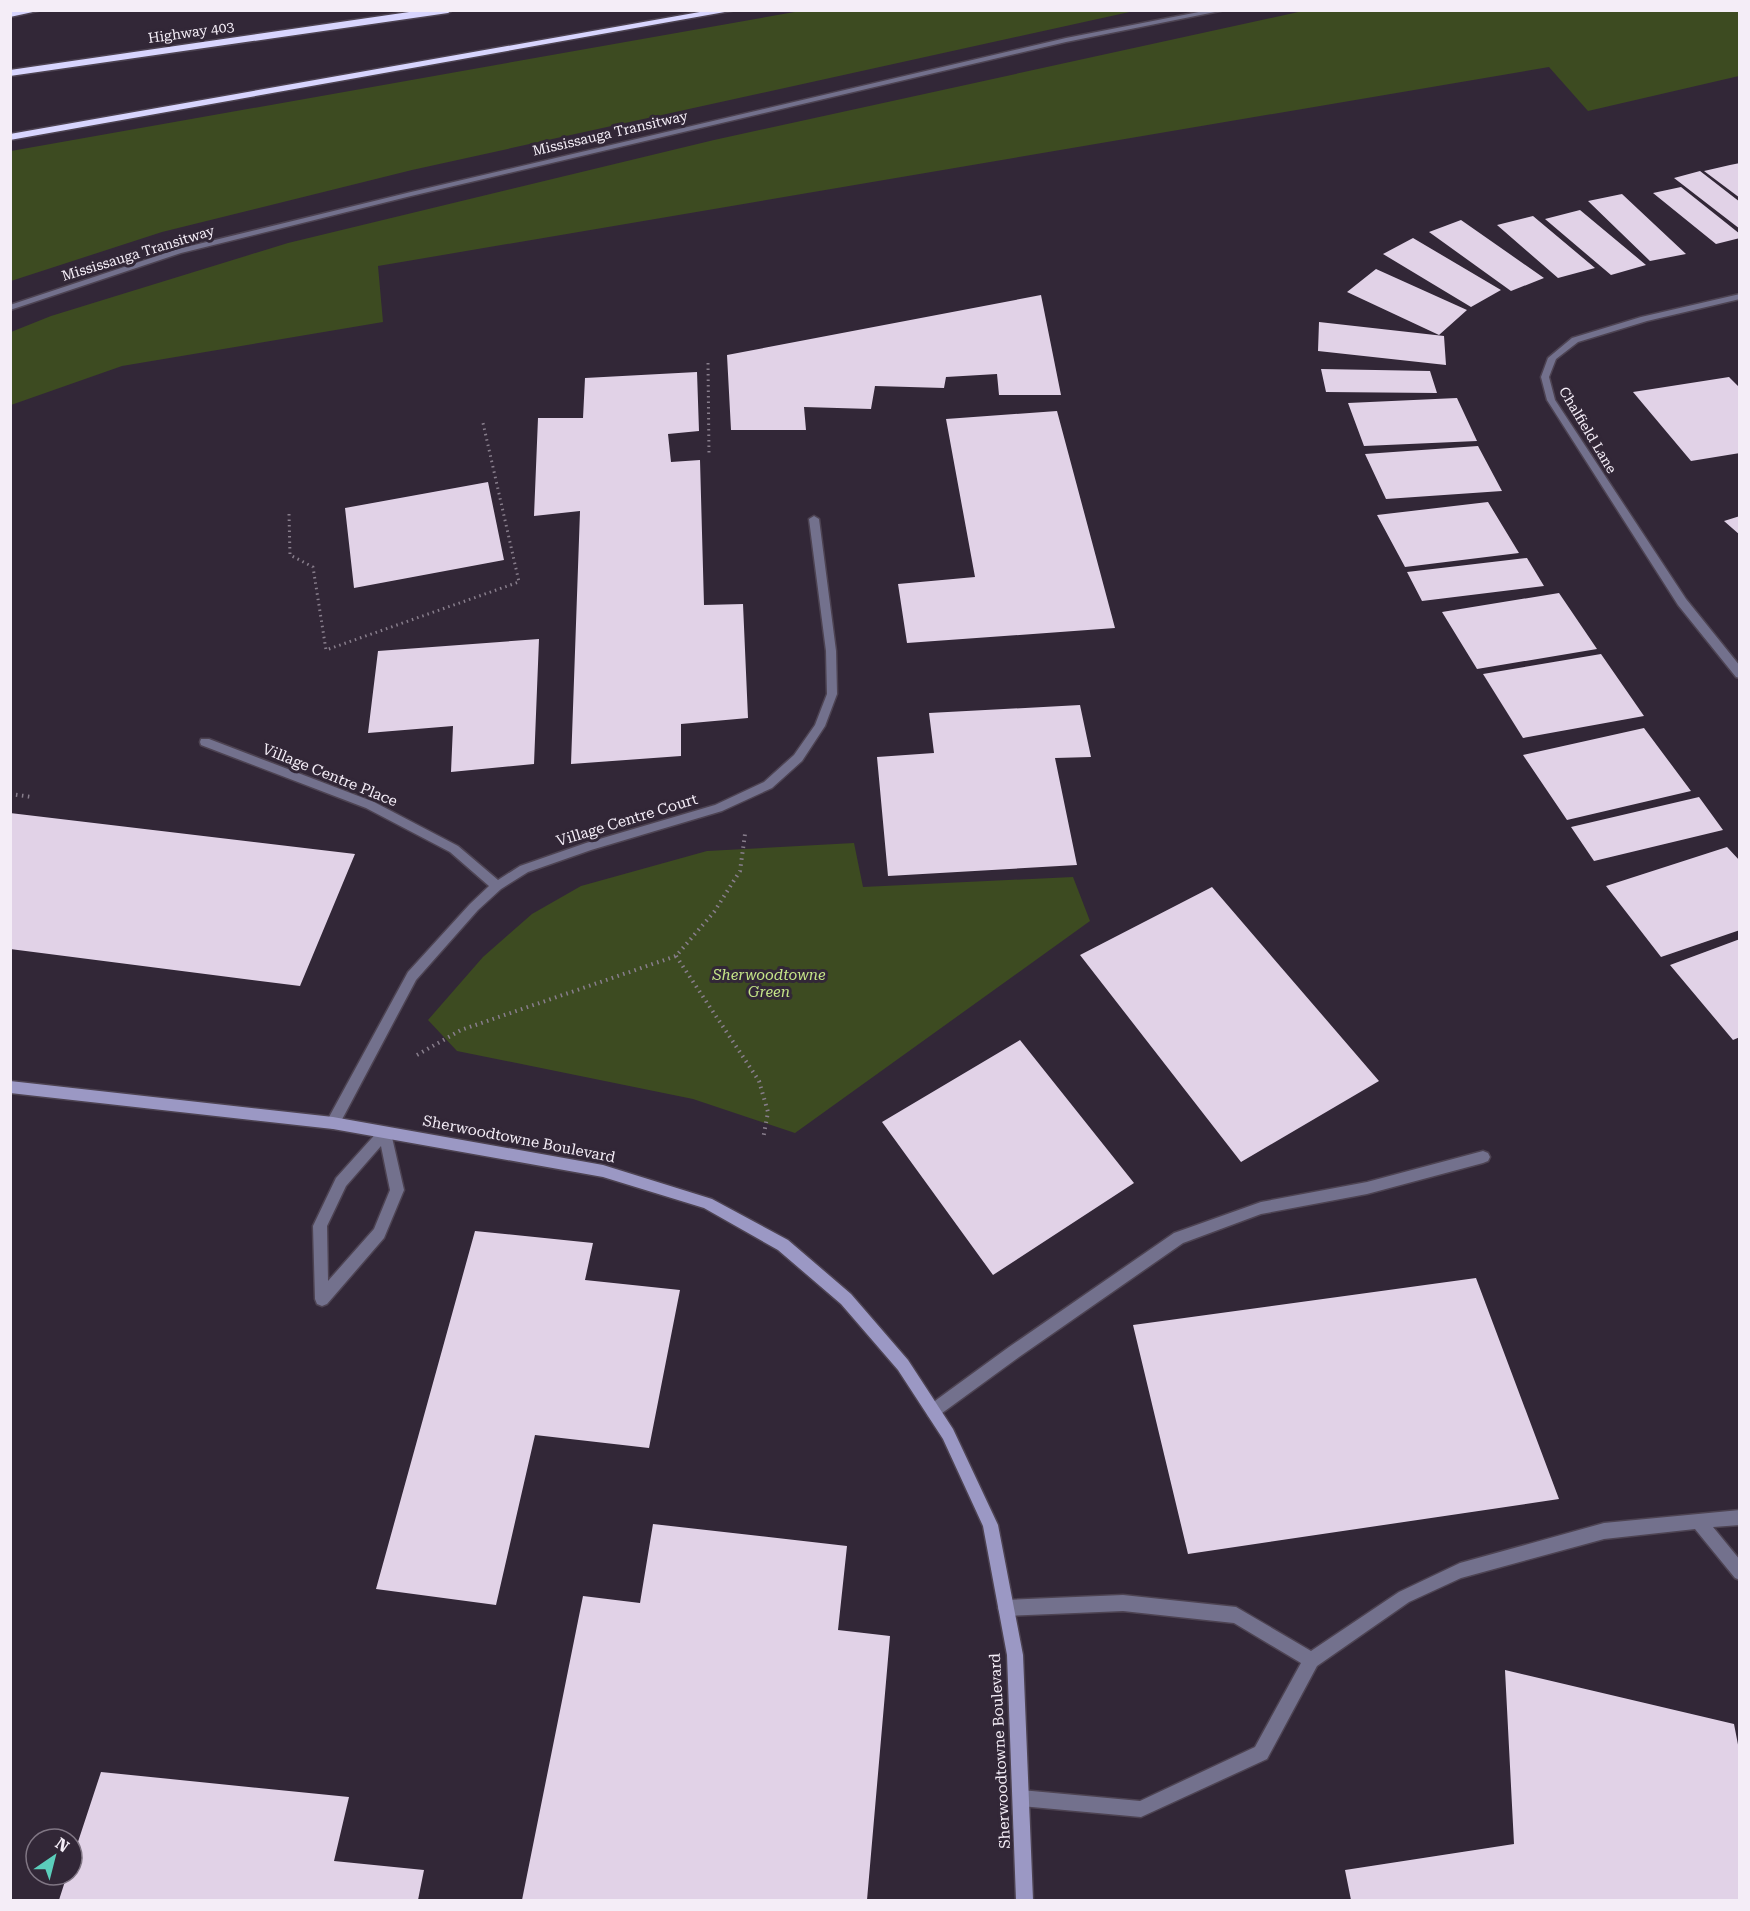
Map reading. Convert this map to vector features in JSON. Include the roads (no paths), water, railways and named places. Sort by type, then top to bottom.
[{"type":"highway","points":[[10,14],[37,10]]},
{"type":"highway","name":"Highway 403","points":[[10,73],[448,10]]},
{"type":"highway","points":[[10,137],[731,10]]},
{"type":"street","name":"Mississauga Transitway","points":[[10,308],[178,251],[1054,43],[1222,10]]},
{"type":"street","name":"Chalfield Lane","points":[[1740,296],[1644,319],[1575,340],[1552,358],[1545,377],[1551,400],[1682,602],[1740,674]]},
{"type":"street","name":"Village Centre Court","points":[[333,1123],[412,976],[474,907],[497,886],[524,869],[590,846],[718,808],[768,785],[798,758],[820,726],[832,694],[831,651],[814,519]]},
{"type":"street","name":"Village Centre Place","points":[[205,742],[370,805],[454,849],[497,886]]},
{"type":"street","name":"Sherwoodtowne Boulevard","points":[[10,1087],[333,1123],[603,1171],[707,1203],[783,1245],[846,1299],[903,1365],[948,1434],[990,1525],[1015,1654],[1025,1900]]},
{"type":"street","points":[[385,1133],[397,1190],[379,1233],[322,1299],[320,1226],[341,1182],[385,1133]]},
{"type":"street","points":[[933,1411],[1179,1238],[1261,1208],[1367,1188],[1484,1157]]},
{"type":"street","points":[[1021,1798],[1142,1809],[1261,1753],[1311,1659],[1404,1597],[1460,1571],[1604,1531],[1740,1517]]},
{"type":"street","points":[[1700,1522],[1740,1573]]},
{"type":"street","points":[[1006,1608],[1123,1603],[1236,1615],[1311,1659]]},
{"type":"park label","name":"Sherwoodtowne Green","points":[[769,984]]}]
